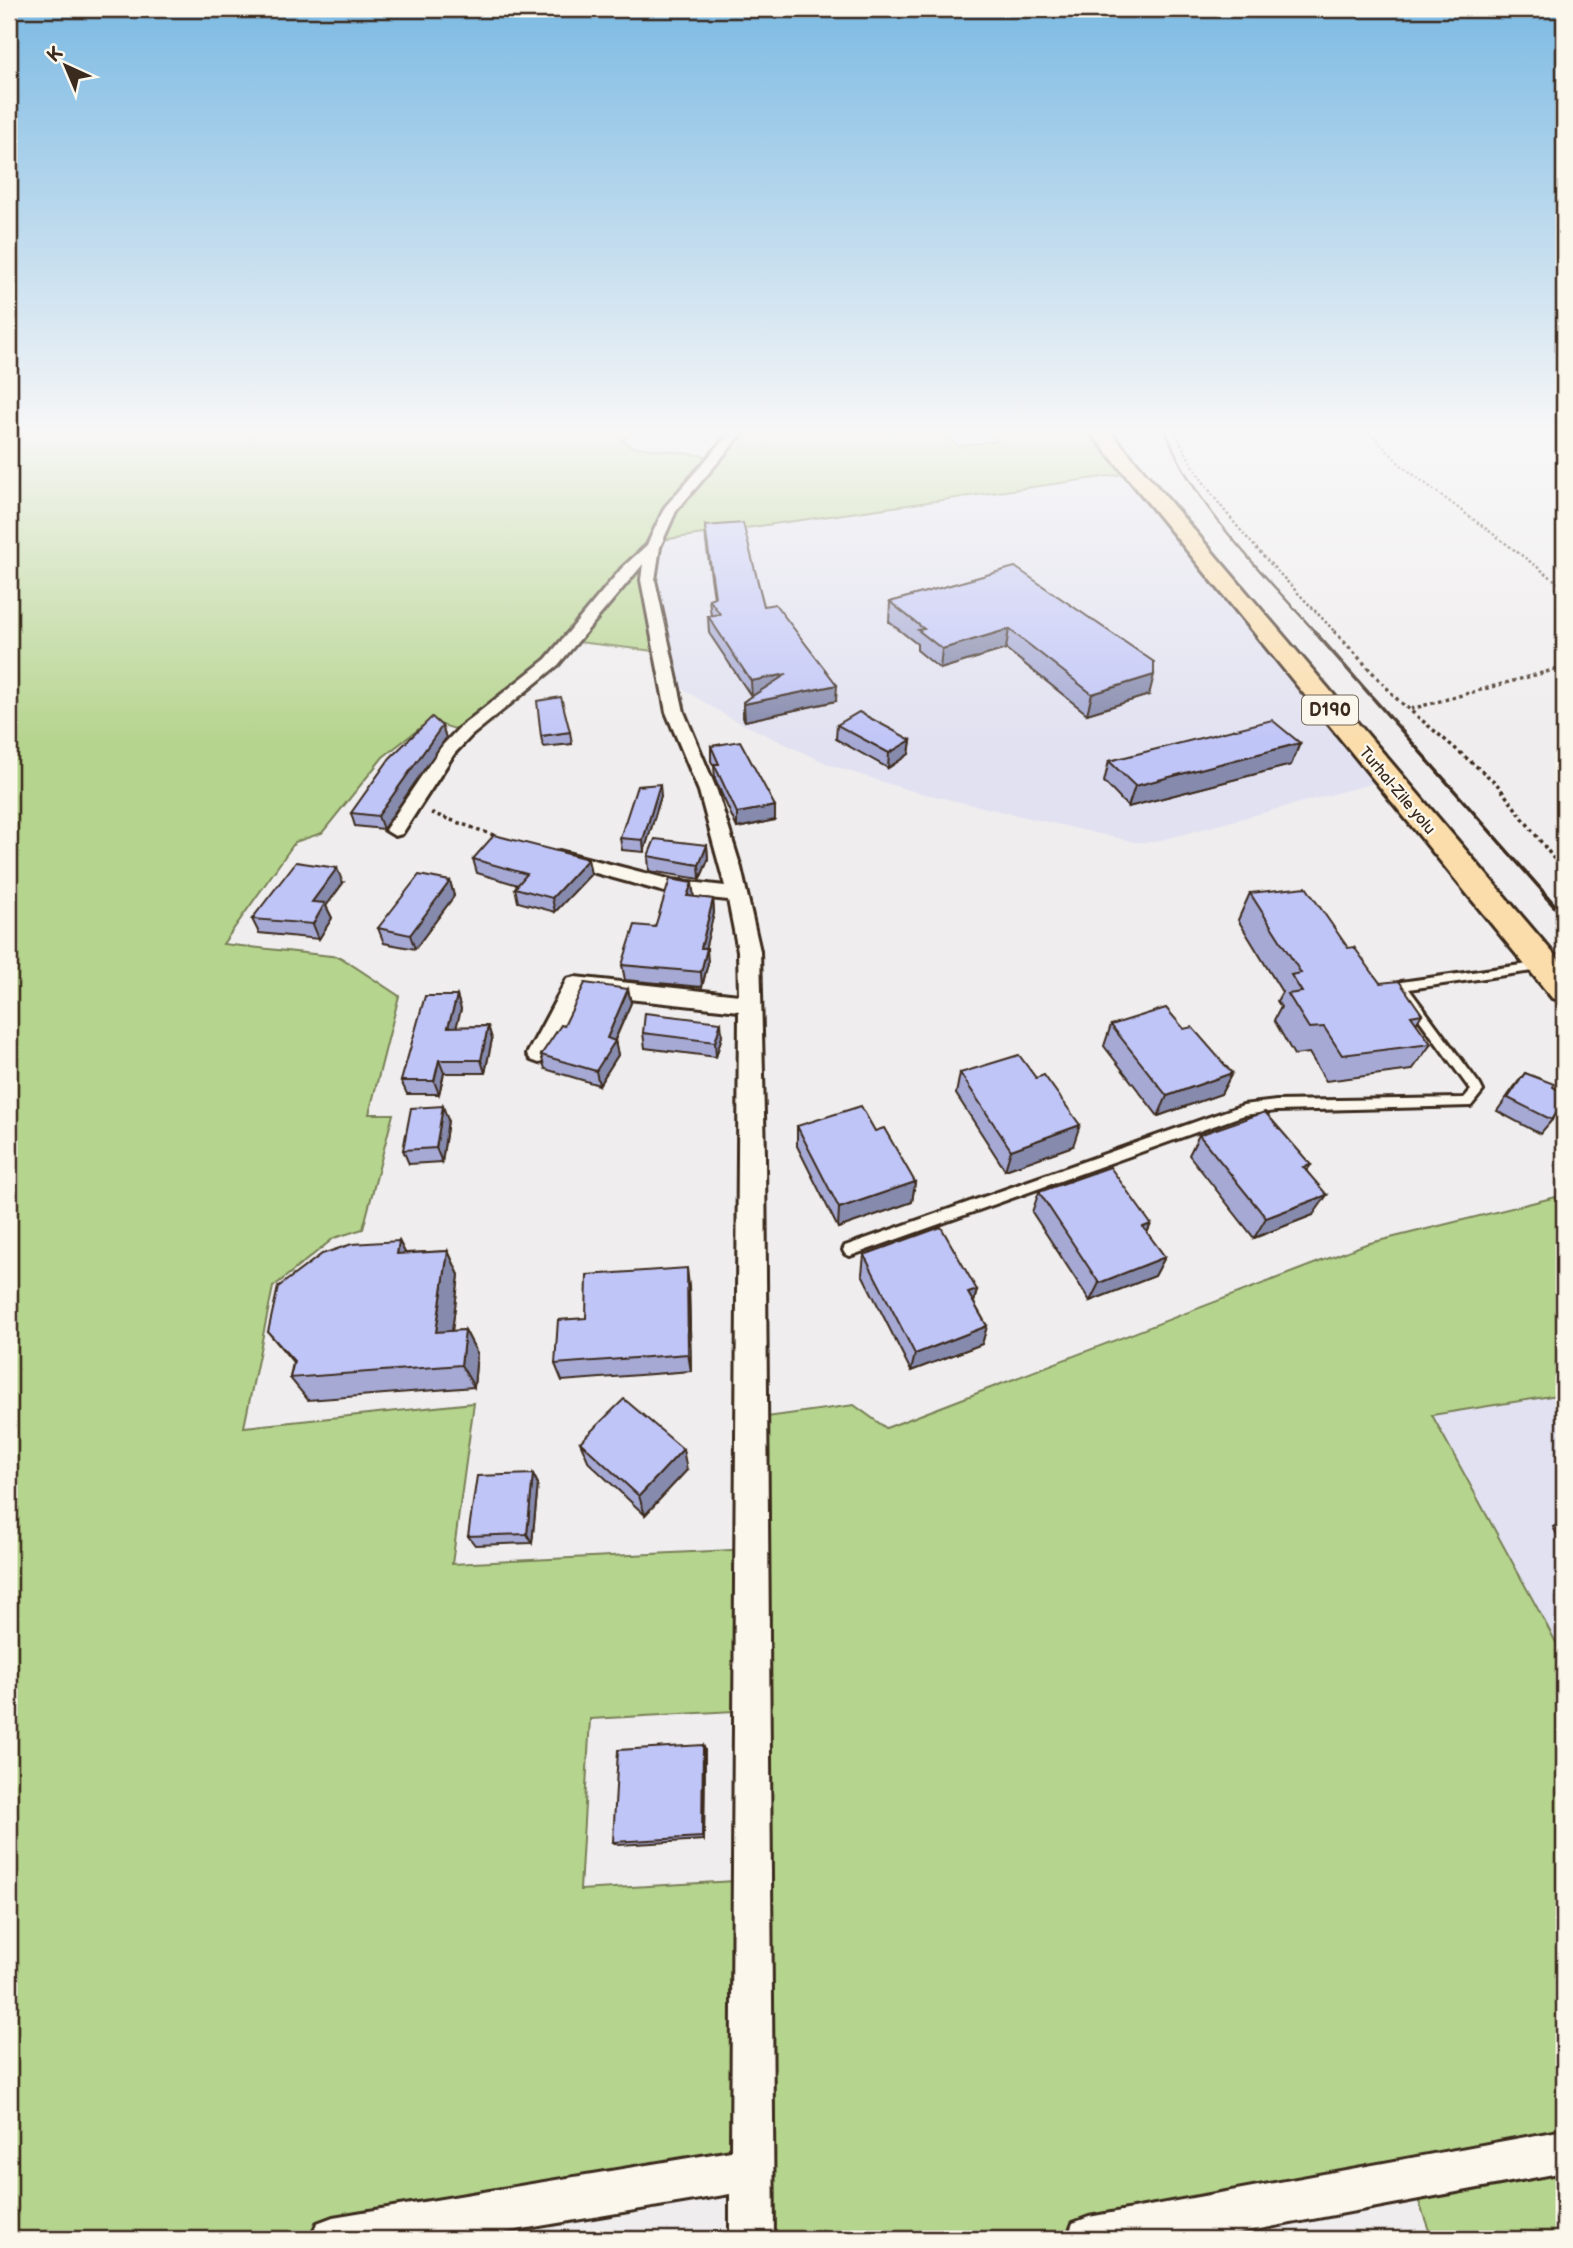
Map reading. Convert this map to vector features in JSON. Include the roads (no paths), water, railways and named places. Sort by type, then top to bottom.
[{"type":"main road","name":"Turhal-Zile yolu","points":[[1185,534],[1564,989]]},
{"type":"street","points":[[659,534],[653,547],[648,580],[651,602],[676,712],[708,791],[749,951],[752,2239]]},
{"type":"street","points":[[395,831],[430,773],[456,741],[552,662],[627,571],[653,547]]},
{"type":"street","points":[[532,850],[672,887],[736,894]]},
{"type":"street","points":[[539,1054],[575,985],[750,1004]]},
{"type":"street","points":[[1089,2239],[1146,2234],[1564,2151]]},
{"type":"street","points":[[333,2239],[753,2169]]},
{"type":"lane","points":[[850,1250],[1243,1110],[1276,1106],[1467,1104],[1477,1091],[1474,1085],[1401,986],[1545,965]]},
{"type":"railway","points":[[1229,534],[1316,633]]},
{"type":"railway","points":[[1314,631],[1546,895]]},
{"type":"railway","points":[[1544,894],[1564,916]]}]
